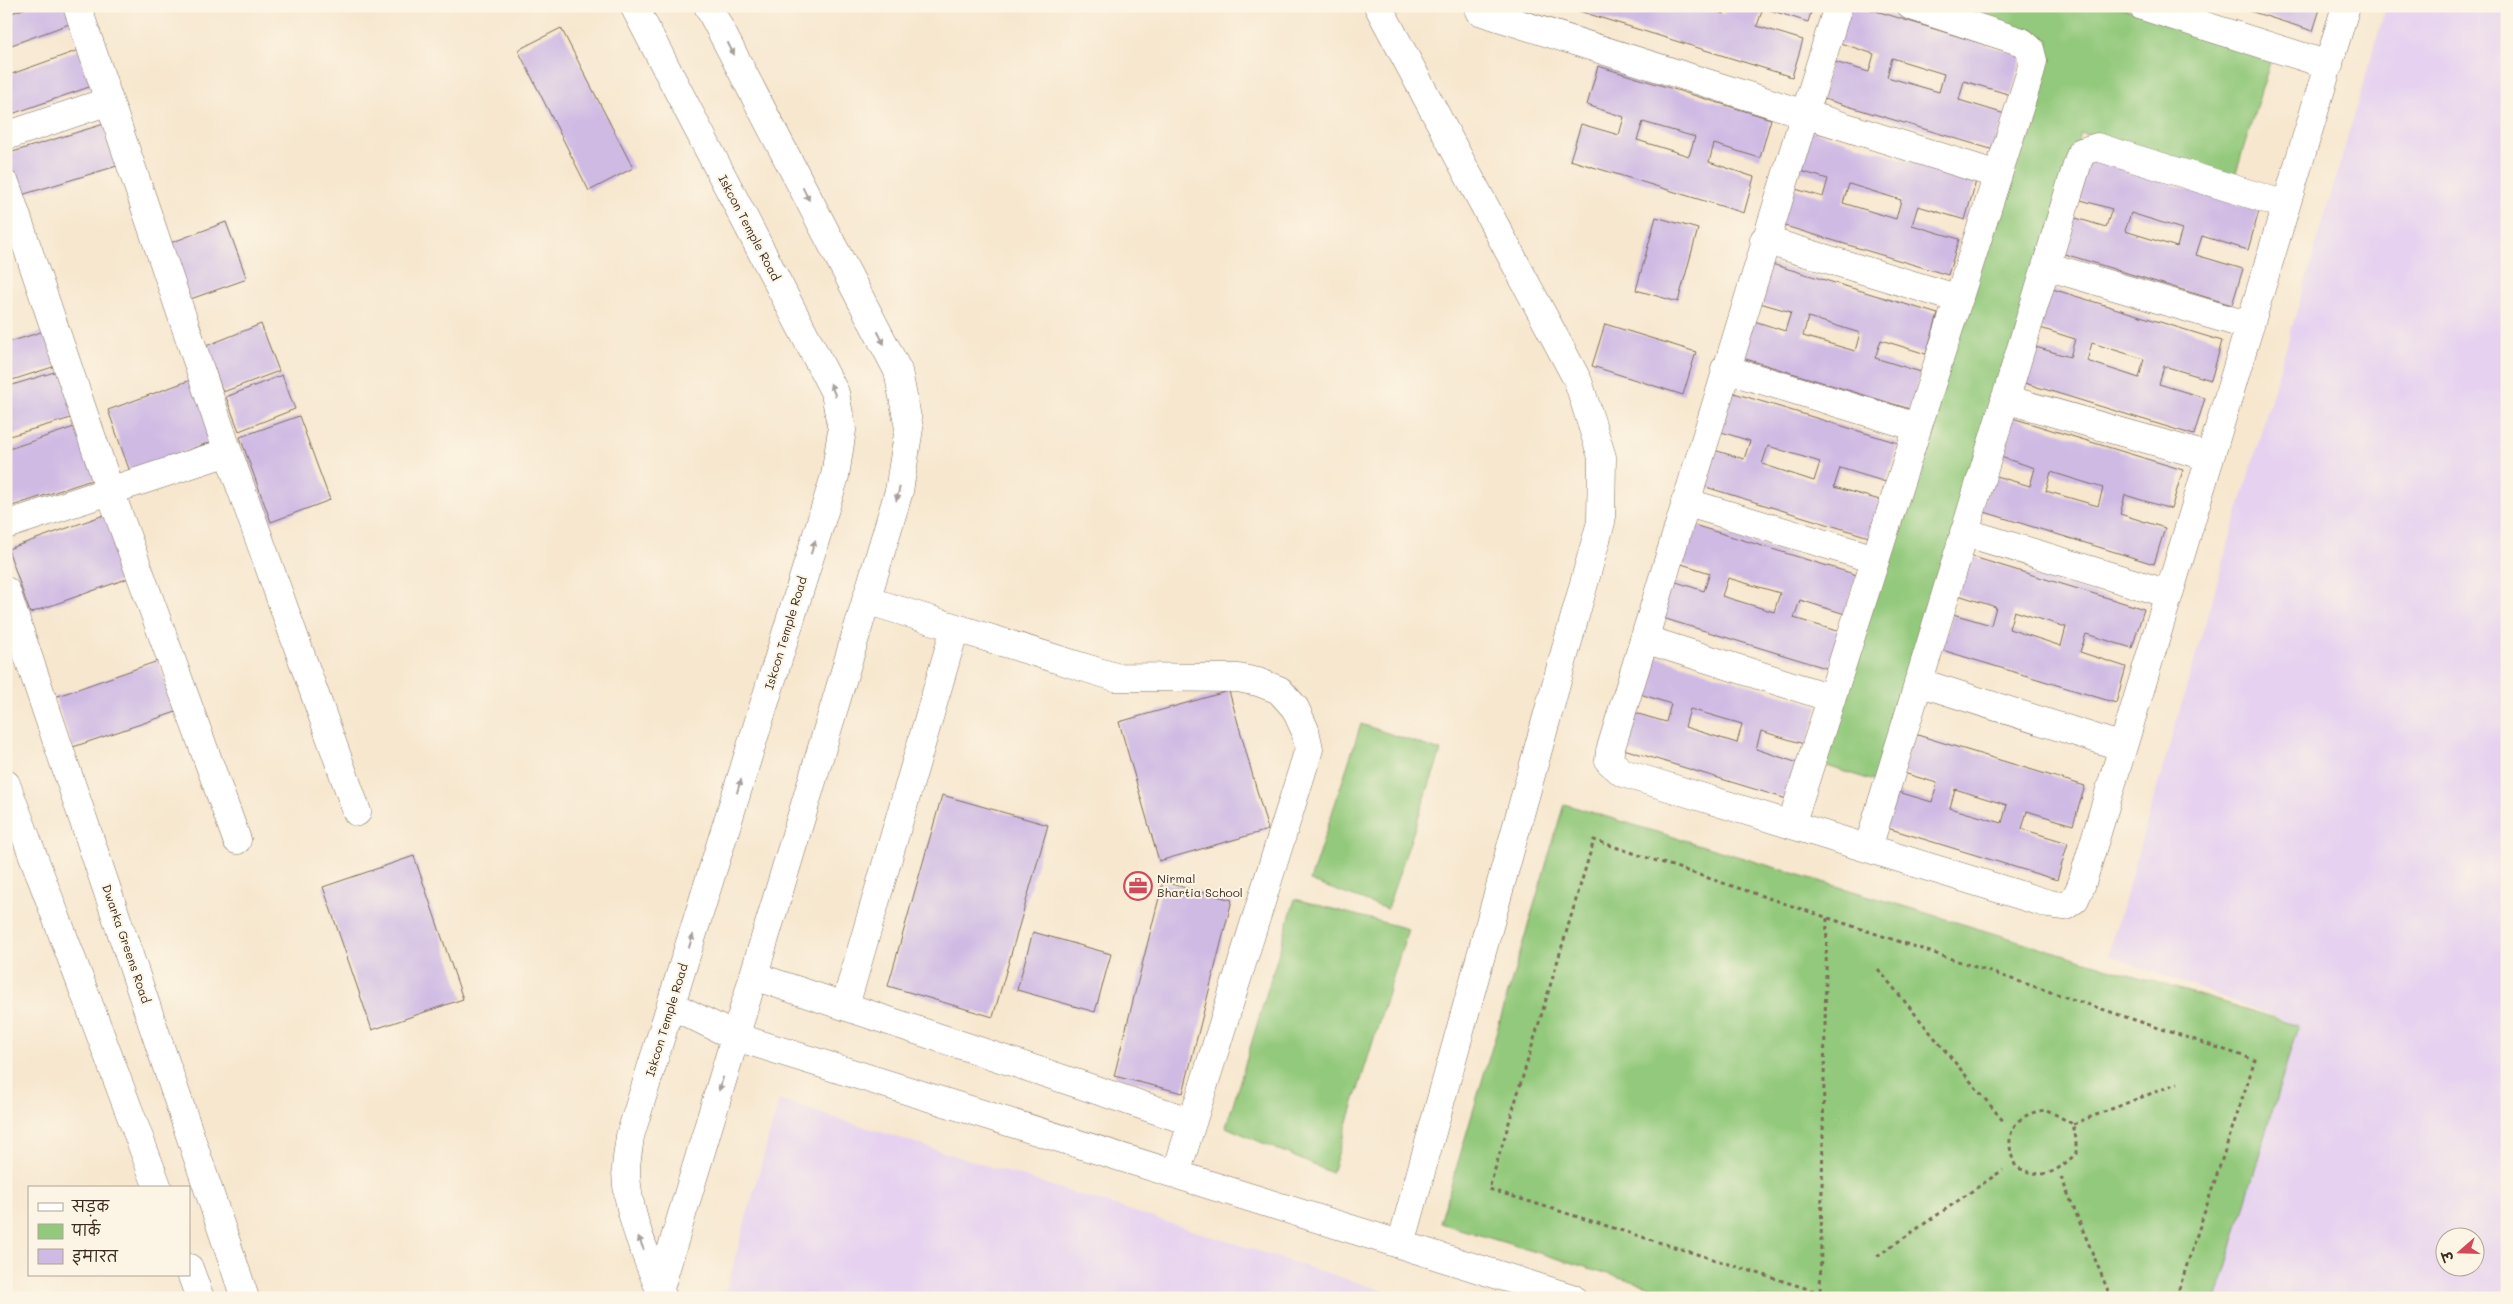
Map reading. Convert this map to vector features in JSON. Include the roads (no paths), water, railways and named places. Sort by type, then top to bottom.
[{"type":"street","points":[[77,6],[228,452],[358,812]]},
{"type":"street","name":"Iskcon Temple Road","points":[[634,6],[835,393],[842,430],[835,476],[630,1136],[626,1169],[629,1202],[638,1234],[661,1293]]},
{"type":"street","name":"Iskcon Temple Road","points":[[661,1293],[899,491],[909,428],[898,371],[708,6]]},
{"type":"street","points":[[1378,6],[1578,381],[1602,457],[1601,522],[1401,1244]]},
{"type":"street","points":[[1838,6],[1764,240],[1610,751],[1609,761],[1623,773],[2049,904],[2065,906],[2075,899],[2081,886],[2346,6]]},
{"type":"street","points":[[1791,825],[2030,74],[2032,61],[2030,49],[2022,42],[1911,6]]},
{"type":"street","points":[[2142,6],[2329,65]]},
{"type":"street","points":[[1479,11],[1998,175]]},
{"type":"street","points":[[6,136],[109,101]]},
{"type":"street","points":[[1868,848],[2078,158],[2082,152],[2089,148],[2097,147],[2286,205]]},
{"type":"street","points":[[6,185],[110,491],[237,840]]},
{"type":"street","points":[[1764,240],[1959,298]]},
{"type":"street","points":[[2046,266],[2250,326]]},
{"type":"street","points":[[1725,369],[1917,428]]},
{"type":"street","points":[[2005,399],[2210,458]]},
{"type":"street","points":[[6,525],[228,452]]},
{"type":"street","points":[[1686,502],[1875,559]]},
{"type":"street","points":[[1964,532],[2169,594]]},
{"type":"street","name":"Dwarka Greens Road","points":[[6,591],[246,1298]]},
{"type":"street","points":[[866,600],[1115,677],[1238,678],[1258,682],[1279,690],[1295,708],[1305,730],[1309,750],[1176,1174]]},
{"type":"street","points":[[845,1006],[955,628]]},
{"type":"street","points":[[1644,639],[1831,698]]},
{"type":"street","points":[[1918,682],[2122,747]]},
{"type":"street","points":[[6,784],[157,1186]]},
{"type":"street","points":[[754,976],[1192,1122]]},
{"type":"street","points":[[671,1005],[736,1037],[1572,1298]]},
{"type":"street","points":[[190,1271],[200,1298]]},
{"type":"place","name":"Nirmal Bhartia School","points":[[1138,886]]}]
